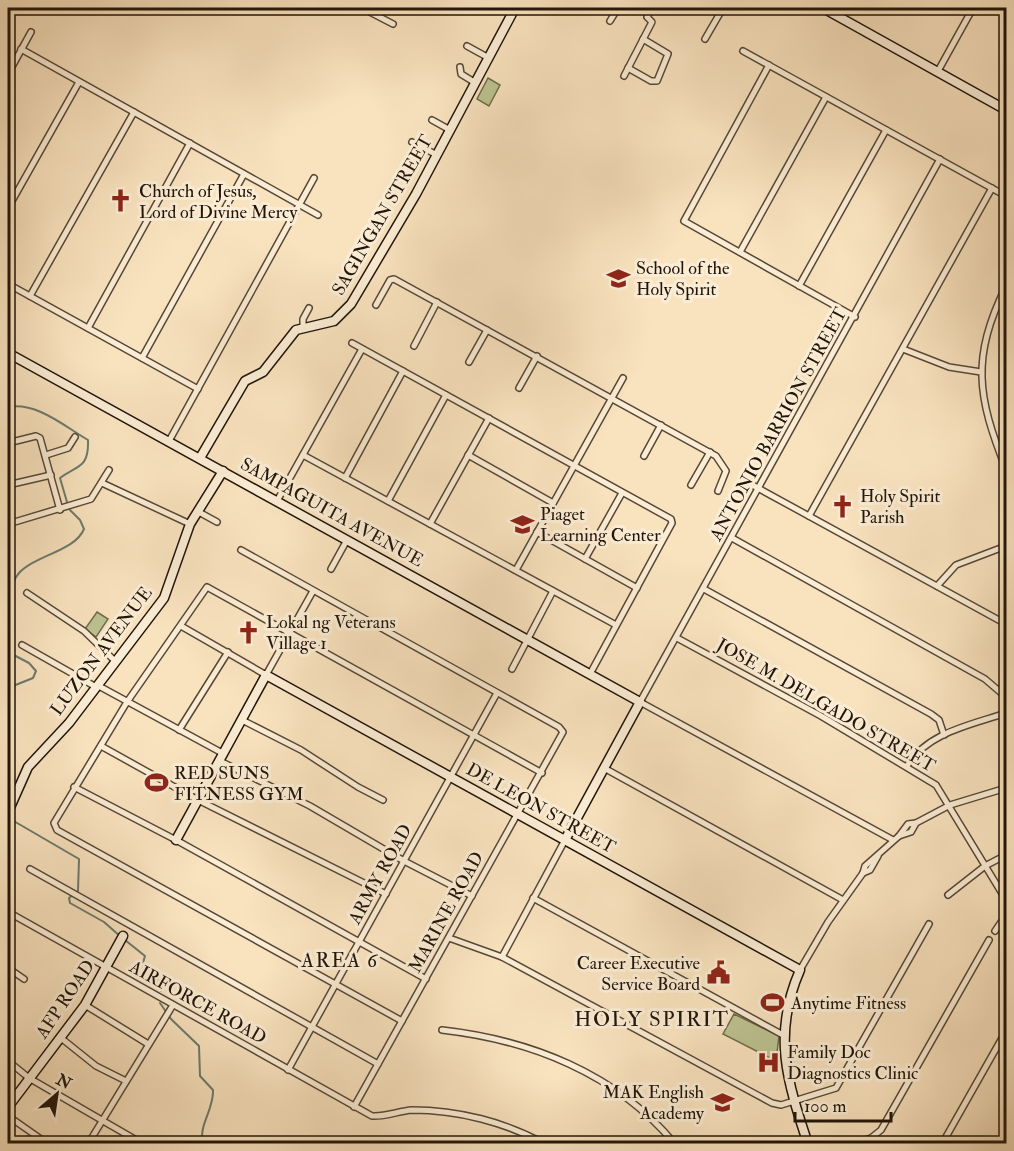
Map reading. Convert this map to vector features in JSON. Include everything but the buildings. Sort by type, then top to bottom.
[{"type":"main road","name":"SAGINGAN STREET","points":[[303,327],[321,326],[334,321],[351,304],[437,155],[515,8]]},
{"type":"main road","points":[[824,8],[1006,110]]},
{"type":"main road","points":[[200,458],[245,381],[263,372],[291,336],[303,327]]},
{"type":"main road","name":"SAMPAGUITA AVENUE","points":[[8,353],[347,540],[529,637],[640,702]]},
{"type":"main road","name":"LUZON AVENUE","points":[[8,812],[28,767],[69,723],[164,598],[190,524],[223,471]]},
{"type":"main road","points":[[176,840],[266,675]]},
{"type":"main road","name":"DE LEON STREET","points":[[266,675],[800,970]]},
{"type":"main road","points":[[565,840],[640,702]]},
{"type":"main road","name":"AFP ROAD","points":[[8,1107],[85,1005],[123,936]]},
{"type":"main road","points":[[800,970],[786,1009],[783,1035],[785,1064],[794,1102],[808,1143]]},
{"type":"street","points":[[366,8],[393,24]]},
{"type":"street","points":[[610,21],[618,8]]},
{"type":"street","points":[[624,76],[652,22],[647,17],[652,8]]},
{"type":"street","points":[[705,39],[723,8]]},
{"type":"street","points":[[938,71],[972,8]]},
{"type":"street","points":[[8,74],[31,32]]},
{"type":"street","points":[[628,68],[651,81],[657,81],[668,54],[643,39]]},
{"type":"street","points":[[467,46],[487,57]]},
{"type":"street","points":[[21,49],[318,215]]},
{"type":"street","points":[[743,51],[1006,196]]},
{"type":"street","points":[[769,65],[684,221],[855,317]]},
{"type":"street","points":[[460,67],[461,74],[474,82]]},
{"type":"street","points":[[8,208],[79,82]]},
{"type":"street","points":[[740,252],[826,97]]},
{"type":"street","points":[[30,296],[134,112]]},
{"type":"street","points":[[432,120],[450,130]]},
{"type":"street","points":[[799,286],[886,130]]},
{"type":"street","points":[[412,142],[437,155]]},
{"type":"street","points":[[88,328],[190,143]]},
{"type":"street","name":"ANTONIO BARRION STREET","points":[[640,702],[855,317],[940,159]]},
{"type":"street","points":[[142,358],[244,174]]},
{"type":"street","points":[[169,441],[314,178]]},
{"type":"street","points":[[809,516],[992,188]]},
{"type":"street","points":[[376,305],[392,278],[537,356],[710,452],[726,466],[726,476],[718,491]]},
{"type":"street","points":[[8,284],[198,389]]},
{"type":"street","points":[[1006,286],[987,333],[981,372],[988,420],[1006,469]]},
{"type":"street","points":[[414,346],[437,302]]},
{"type":"street","points":[[303,327],[303,319],[309,308]]},
{"type":"street","points":[[469,362],[487,330]]},
{"type":"street","points":[[352,343],[672,520],[590,674]]},
{"type":"street","points":[[277,501],[362,349]]},
{"type":"street","points":[[903,349],[949,367],[981,372]]},
{"type":"street","points":[[519,388],[537,356]]},
{"type":"street","points":[[345,478],[403,371]]},
{"type":"street","points":[[516,570],[623,378]]},
{"type":"street","points":[[388,501],[446,395]]},
{"type":"street","points":[[430,524],[489,418]]},
{"type":"street","points":[[644,456],[661,425]]},
{"type":"street","points":[[8,443],[38,437],[46,454],[60,510]]},
{"type":"street","points":[[46,454],[68,448],[75,437]]},
{"type":"street","points":[[691,485],[710,452]]},
{"type":"street","points":[[303,455],[616,625]]},
{"type":"street","points":[[468,455],[553,503]]},
{"type":"street","points":[[8,524],[91,499],[109,470]]},
{"type":"street","points":[[8,485],[51,475]]},
{"type":"street","points":[[745,481],[1006,624]]},
{"type":"street","points":[[102,483],[190,524]]},
{"type":"street","points":[[585,559],[622,493]]},
{"type":"street","points":[[197,511],[217,522]]},
{"type":"street","points":[[537,532],[637,588]]},
{"type":"street","points":[[732,538],[985,678],[1006,698]]},
{"type":"street","points":[[331,569],[347,540]]},
{"type":"street","points":[[937,586],[956,565],[1006,546]]},
{"type":"street","points":[[241,550],[497,693]]},
{"type":"street","points":[[402,1021],[54,826],[74,788],[127,702],[207,587],[542,773]]},
{"type":"street","points":[[704,589],[931,714],[939,720],[944,735]]},
{"type":"street","points":[[181,626],[266,675],[313,591]]},
{"type":"street","points":[[512,669],[553,591]]},
{"type":"street","points":[[27,593],[84,631],[116,662]]},
{"type":"street","name":"JOSE M. DELGADO STREET","points":[[677,638],[907,765],[936,785],[1006,900]]},
{"type":"street","points":[[22,645],[179,730],[404,861],[472,896]]},
{"type":"street","points":[[179,730],[228,652]]},
{"type":"street","name":"MARINE ROAD","points":[[354,1107],[563,732],[559,727],[497,693]]},
{"type":"street","name":"ARMY ROAD","points":[[288,1070],[497,693]]},
{"type":"street","points":[[640,702],[893,840]]},
{"type":"street","points":[[907,765],[924,745],[944,735],[1006,713]]},
{"type":"street","points":[[242,720],[301,750],[358,787],[383,800]]},
{"type":"street","points":[[101,746],[198,800],[386,894]]},
{"type":"street","points":[[604,768],[843,900]]},
{"type":"street","points":[[74,788],[176,840],[426,979]]},
{"type":"street","points":[[800,970],[843,900],[863,873],[876,863],[878,856],[899,836],[905,826],[916,823],[950,805],[1006,788]]},
{"type":"street","points":[[502,957],[565,840]]},
{"type":"street","points":[[948,895],[985,866],[1006,855]]},
{"type":"street","points":[[30,869],[378,1064]]},
{"type":"street","points":[[534,898],[783,1035]]},
{"type":"street","name":"AIRFORCE ROAD","points":[[8,912],[171,1008],[375,1117],[400,1111],[452,1113],[510,1127],[545,1143]]},
{"type":"street","points":[[995,931],[1006,915]]},
{"type":"street","points":[[449,938],[502,957],[772,1103],[780,1105],[830,1092],[839,1085],[929,924]]},
{"type":"street","points":[[853,1143],[871,1138],[881,1130],[989,940]]},
{"type":"street","points":[[8,968],[24,979]]},
{"type":"street","points":[[85,1005],[148,1044]]},
{"type":"street","points":[[88,1143],[171,1008]]},
{"type":"street","points":[[442,1030],[514,1042],[566,1061],[614,1089],[644,1112],[675,1143]]},
{"type":"street","points":[[942,1143],[1006,1031]]},
{"type":"street","points":[[61,1038],[96,1066],[126,1081]]},
{"type":"street","points":[[8,1061],[29,1078],[143,1143]]},
{"type":"street","points":[[8,1116],[48,1143]]},
{"type":"green space","points":[[488,78],[500,85],[489,106],[477,99]]},
{"type":"green space","points":[[97,612],[108,619],[96,637],[85,629]]},
{"type":"green space","points":[[734,1014],[779,1036],[776,1061],[723,1034]]},
{"type":"waterway","points":[[1001,99],[1006,93]]},
{"type":"waterway","points":[[8,407],[19,406],[40,412],[88,440],[84,461],[60,478],[69,509],[80,520],[84,529],[72,543],[19,573],[12,586],[8,608]]},
{"type":"waterway","points":[[8,652],[29,663],[36,671],[33,678],[8,688]]},
{"type":"waterway","points":[[12,820],[79,859],[78,891],[69,898],[70,903],[104,922],[121,937]]},
{"type":"waterway","points":[[125,940],[145,956],[142,966],[157,977],[161,991]]},
{"type":"waterway","points":[[160,1003],[171,1019],[199,1046],[200,1076],[213,1090],[204,1124],[203,1144]]},
{"type":"place","name":"Church of Jesus, Lord of Divine Mercy","points":[[121,201]]},
{"type":"place","name":"School of the Holy Spirit","points":[[618,278]]},
{"type":"place","name":"Holy Spirit Parish","points":[[842,506]]},
{"type":"place","name":"Piaget Learning Center","points":[[522,524]]},
{"type":"place","name":"Lokal ng Veterans Village 1","points":[[248,632]]},
{"type":"place","name":"RED SUNS FITNESS GYM","points":[[156,783]]},
{"type":"place","name":"Career Executive Service Board","points":[[718,973]]},
{"type":"place","name":"Anytime Fitness","points":[[773,1003]]},
{"type":"place","name":"Family Doc Diagnostics Clinic","points":[[769,1062]]},
{"type":"place","name":"MAK English Academy","points":[[722,1102]]},
{"type":"district","name":"AREA 6","points":[[340,960]]},
{"type":"district","name":"HOLY SPIRIT","points":[[652,1019]]}]
